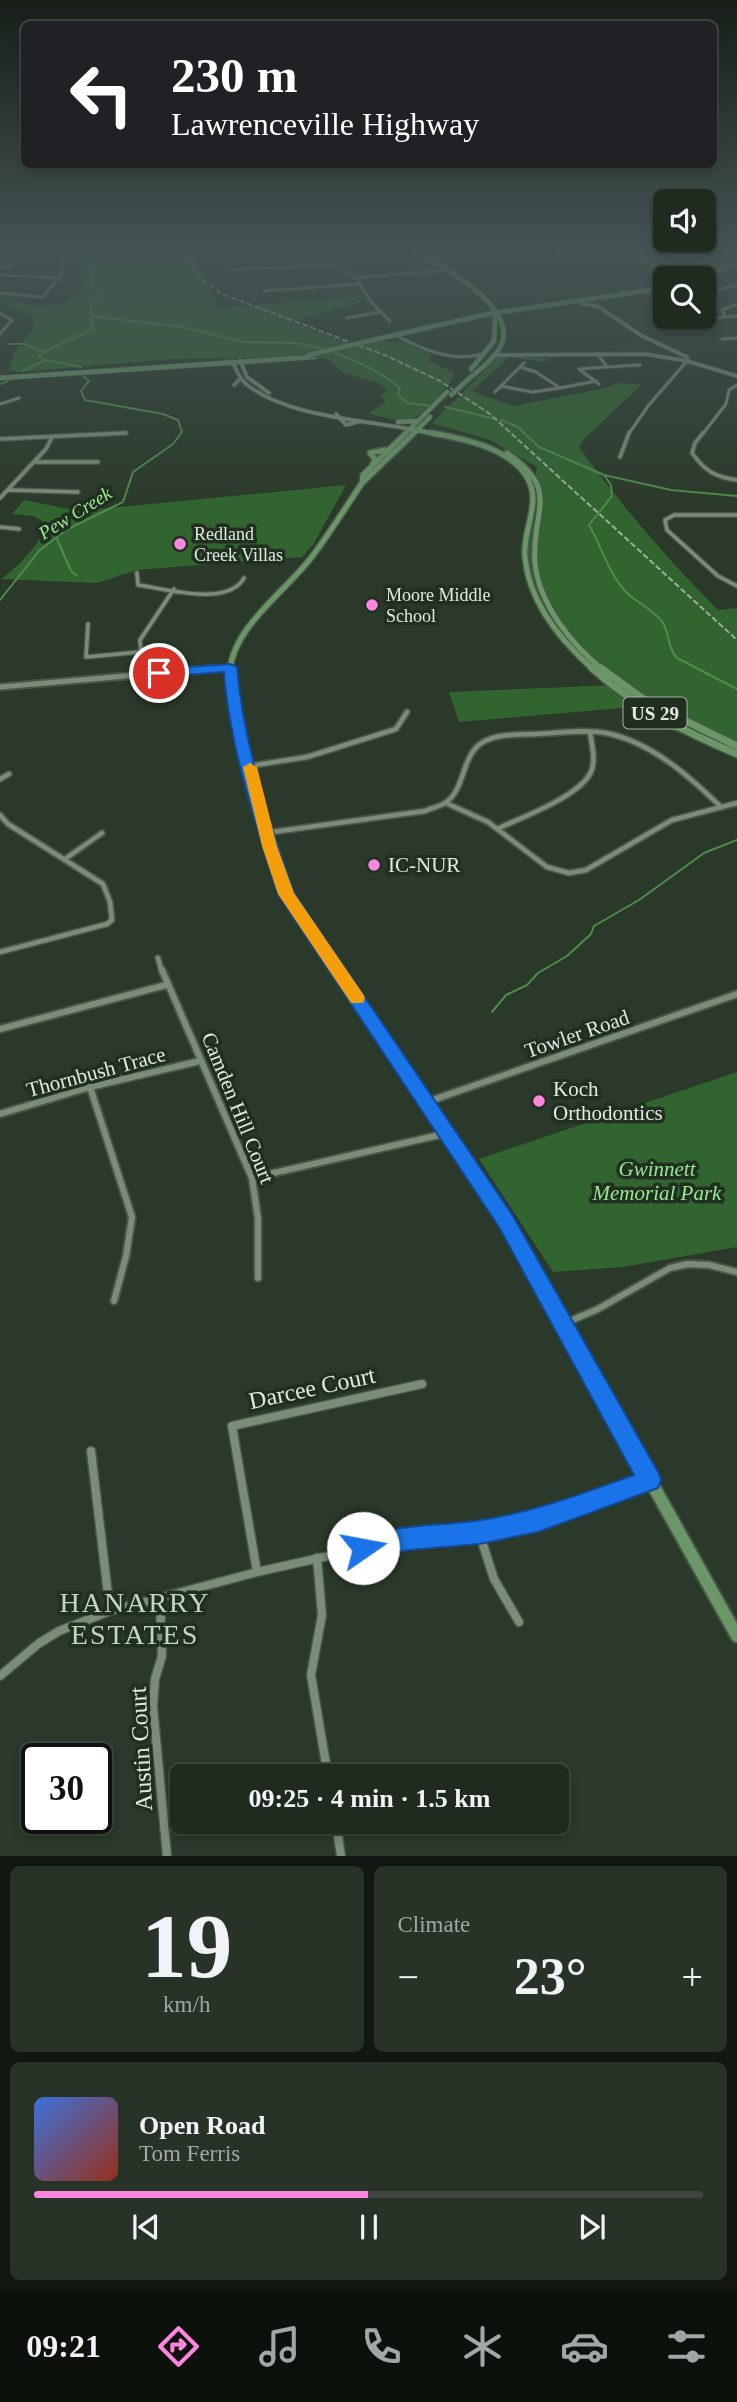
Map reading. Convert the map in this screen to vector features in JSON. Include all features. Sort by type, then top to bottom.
[{"type":"main road","points":[[240,361],[312,356],[391,338]]},
{"type":"main road","points":[[376,341],[395,338]]},
{"type":"main road","points":[[362,483],[363,475],[373,463],[414,428],[490,353],[495,338]]},
{"type":"main road","points":[[462,382],[473,367],[498,349],[502,338]]},
{"type":"main road","points":[[0,377],[312,356]]},
{"type":"main road","points":[[240,361],[244,371],[258,386],[284,399],[398,422],[414,428]]},
{"type":"main road","points":[[233,362],[241,378],[250,387]]},
{"type":"main road","points":[[244,371],[255,362]]},
{"type":"main road","points":[[241,378],[234,385],[250,387],[285,403],[391,425],[436,430]]},
{"type":"main road","points":[[334,414],[342,417],[346,425],[356,421],[371,421]]},
{"type":"main road","points":[[398,422],[422,420]]},
{"type":"main road","name":"US 29","points":[[422,420],[436,430],[480,441],[532,471],[540,485],[541,502],[534,558],[539,584],[563,626],[605,670],[662,710],[737,746]]},
{"type":"main road","points":[[391,425],[401,429],[405,436]]},
{"type":"main road","name":"US 29","points":[[414,428],[478,445],[514,460],[532,487],[525,552],[530,584],[556,631],[596,672],[633,700],[737,754]]},
{"type":"main road","points":[[429,433],[405,436],[362,483],[313,556],[245,632],[236,649],[230,667],[232,698],[265,832],[286,894],[506,1222],[737,1636]]},
{"type":"main road","points":[[529,518],[538,519]]},
{"type":"main road","points":[[530,584],[539,584]]},
{"type":"street","points":[[400,338],[422,349],[465,357],[490,353],[668,356],[737,376]]},
{"type":"street","points":[[648,338],[687,357],[687,361]]},
{"type":"street","points":[[722,339],[737,338]]},
{"type":"street","points":[[498,349],[509,353]]},
{"type":"street","points":[[668,356],[674,351]]},
{"type":"street","points":[[597,353],[607,367]]},
{"type":"street","points":[[465,357],[471,360],[473,367]]},
{"type":"street","points":[[620,457],[622,444],[634,425],[687,361]]},
{"type":"street","points":[[495,392],[524,363]]},
{"type":"street","points":[[500,386],[532,392],[598,383],[579,369],[640,365]]},
{"type":"street","points":[[520,367],[536,372],[560,388]]},
{"type":"street","points":[[737,385],[731,387],[726,395],[726,404],[695,443],[692,453],[705,472],[714,477],[737,480]]},
{"type":"street","points":[[0,404],[19,398]]},
{"type":"street","points":[[0,439],[126,433]]},
{"type":"street","points":[[0,498],[49,444],[51,436]]},
{"type":"street","points":[[34,461],[98,462]]},
{"type":"street","points":[[8,490],[78,492]]},
{"type":"street","points":[[737,515],[674,515],[665,520],[667,530],[674,537],[718,576],[737,586]]},
{"type":"street","points":[[0,527],[19,529]]},
{"type":"street","points":[[137,573],[138,585],[219,594],[239,588],[244,578]]},
{"type":"street","points":[[142,674],[140,640],[174,589]]},
{"type":"street","points":[[88,624],[86,657],[140,652]]},
{"type":"street","points":[[0,687],[230,667]]},
{"type":"street","points":[[249,766],[307,757],[396,729],[407,712]]},
{"type":"street","points":[[497,829],[581,785],[591,772],[590,733]]},
{"type":"street","points":[[265,832],[425,811],[446,803],[455,792],[473,752],[485,741],[524,735],[590,733],[622,738],[696,781],[721,807]]},
{"type":"street","points":[[0,779],[9,774]]},
{"type":"street","points":[[446,803],[488,822],[547,867],[569,873],[586,870],[672,820],[737,803]]},
{"type":"street","points":[[0,815],[8,824],[103,884],[110,897],[112,920],[99,926],[0,952]]},
{"type":"street","points":[[65,859],[102,833]]},
{"type":"street","name":"Camden Hill Court","points":[[158,958],[166,985],[181,1011],[252,1178],[258,1219],[258,1278]]},
{"type":"street","points":[[0,1029],[166,985]]},
{"type":"street","name":"Towler Road","points":[[427,1102],[737,994]]},
{"type":"street","name":"Thornbush Trace","points":[[0,1114],[90,1087],[200,1061]]},
{"type":"street","points":[[90,1087],[132,1217],[126,1256],[114,1301]]},
{"type":"street","points":[[252,1178],[306,1163],[412,1143],[448,1133]]},
{"type":"street","points":[[563,1324],[670,1268],[688,1264],[709,1265],[737,1272]]},
{"type":"street","name":"Darcee Court","points":[[257,1572],[232,1426],[422,1384]]},
{"type":"street","points":[[91,1451],[110,1611]]},
{"type":"street","points":[[0,1676],[37,1644],[59,1631],[110,1611],[257,1572],[409,1538],[479,1532],[538,1521],[650,1480]]},
{"type":"street","points":[[479,1532],[489,1574],[500,1598],[519,1622]]},
{"type":"street","points":[[317,1558],[322,1615],[311,1675],[326,1764]]},
{"type":"street","name":"Austin Court","points":[[160,1599],[162,1656],[155,1679],[153,1706],[167,1856]]},
{"type":"street","points":[[338,1834],[341,1856]]},
{"type":"green space","points":[[26,338],[334,338],[349,343],[401,341],[431,354],[429,361],[455,373],[441,393],[421,413],[408,420],[394,420],[368,414],[386,401],[380,397],[387,389],[376,382],[344,373],[326,358],[252,365],[252,358],[171,359],[20,372],[9,370],[15,351]]},
{"type":"green space","points":[[500,355],[552,359],[543,362],[509,357],[472,391],[513,406],[619,383],[642,384],[584,439],[579,447],[645,531],[718,610],[737,608],[737,756],[666,728],[646,706],[459,722],[449,692],[615,685],[592,667],[528,588],[529,510],[537,467],[490,440],[432,423]]},
{"type":"green space","points":[[346,485],[313,545],[302,557],[137,570],[97,583],[1,579],[28,555],[48,525],[34,516],[12,514],[24,500],[78,511]]},
{"type":"green space","name":"Gwinnett Memorial Park","points":[[737,1072],[737,1247],[623,1267],[553,1272],[479,1159]]},
{"type":"waterway","name":"Pew Creek","points":[[45,360],[39,356],[75,338]]},
{"type":"waterway","points":[[225,338],[243,342],[297,343],[323,349]]},
{"type":"waterway","points":[[8,344],[25,344],[43,352]]},
{"type":"waterway","points":[[332,352],[385,377],[400,388],[398,395],[408,403],[430,406]]},
{"type":"waterway","name":"Pew Creek","points":[[46,360],[81,367]]},
{"type":"waterway","points":[[23,371],[44,361]]},
{"type":"waterway","name":"Pew Creek","points":[[0,600],[39,551],[66,530],[123,502],[133,472],[173,444],[182,432],[178,420],[163,414],[85,400],[81,391],[89,381],[82,375]]},
{"type":"waterway","points":[[0,384],[8,381]]},
{"type":"waterway","points":[[445,407],[496,419]]},
{"type":"waterway","points":[[501,420],[518,427],[539,447],[604,475]]},
{"type":"waterway","points":[[604,475],[671,490],[737,496]]},
{"type":"waterway","points":[[604,475],[611,485],[612,496],[589,525],[614,576],[629,595],[660,618],[677,658],[737,689]]},
{"type":"waterway","points":[[57,539],[71,571],[76,575]]},
{"type":"waterway","points":[[492,1012],[506,995],[527,985],[538,973],[567,956],[591,934],[594,926],[639,900],[704,853],[737,840]]},
{"type":"railway","points":[[338,338],[387,356],[440,381],[490,414],[737,640]]},
{"type":"slow traffic","points":[[250,767],[265,832],[286,894],[357,998]]},
{"type":"place","name":"Redland Creek Villas","points":[[180,544]]},
{"type":"place","name":"Moore Middle School","points":[[372,605]]},
{"type":"place","name":"IC-NUR","points":[[374,865]]},
{"type":"place","name":"Koch Orthodontics","points":[[539,1101]]},
{"type":"district","name":"HANARRY ESTATES","points":[[135,1618]]},
{"type":"route","points":[[159,673],[230,667],[232,698],[265,832],[286,894],[506,1222],[650,1480],[538,1521],[479,1532],[409,1538],[363,1548]]}]
